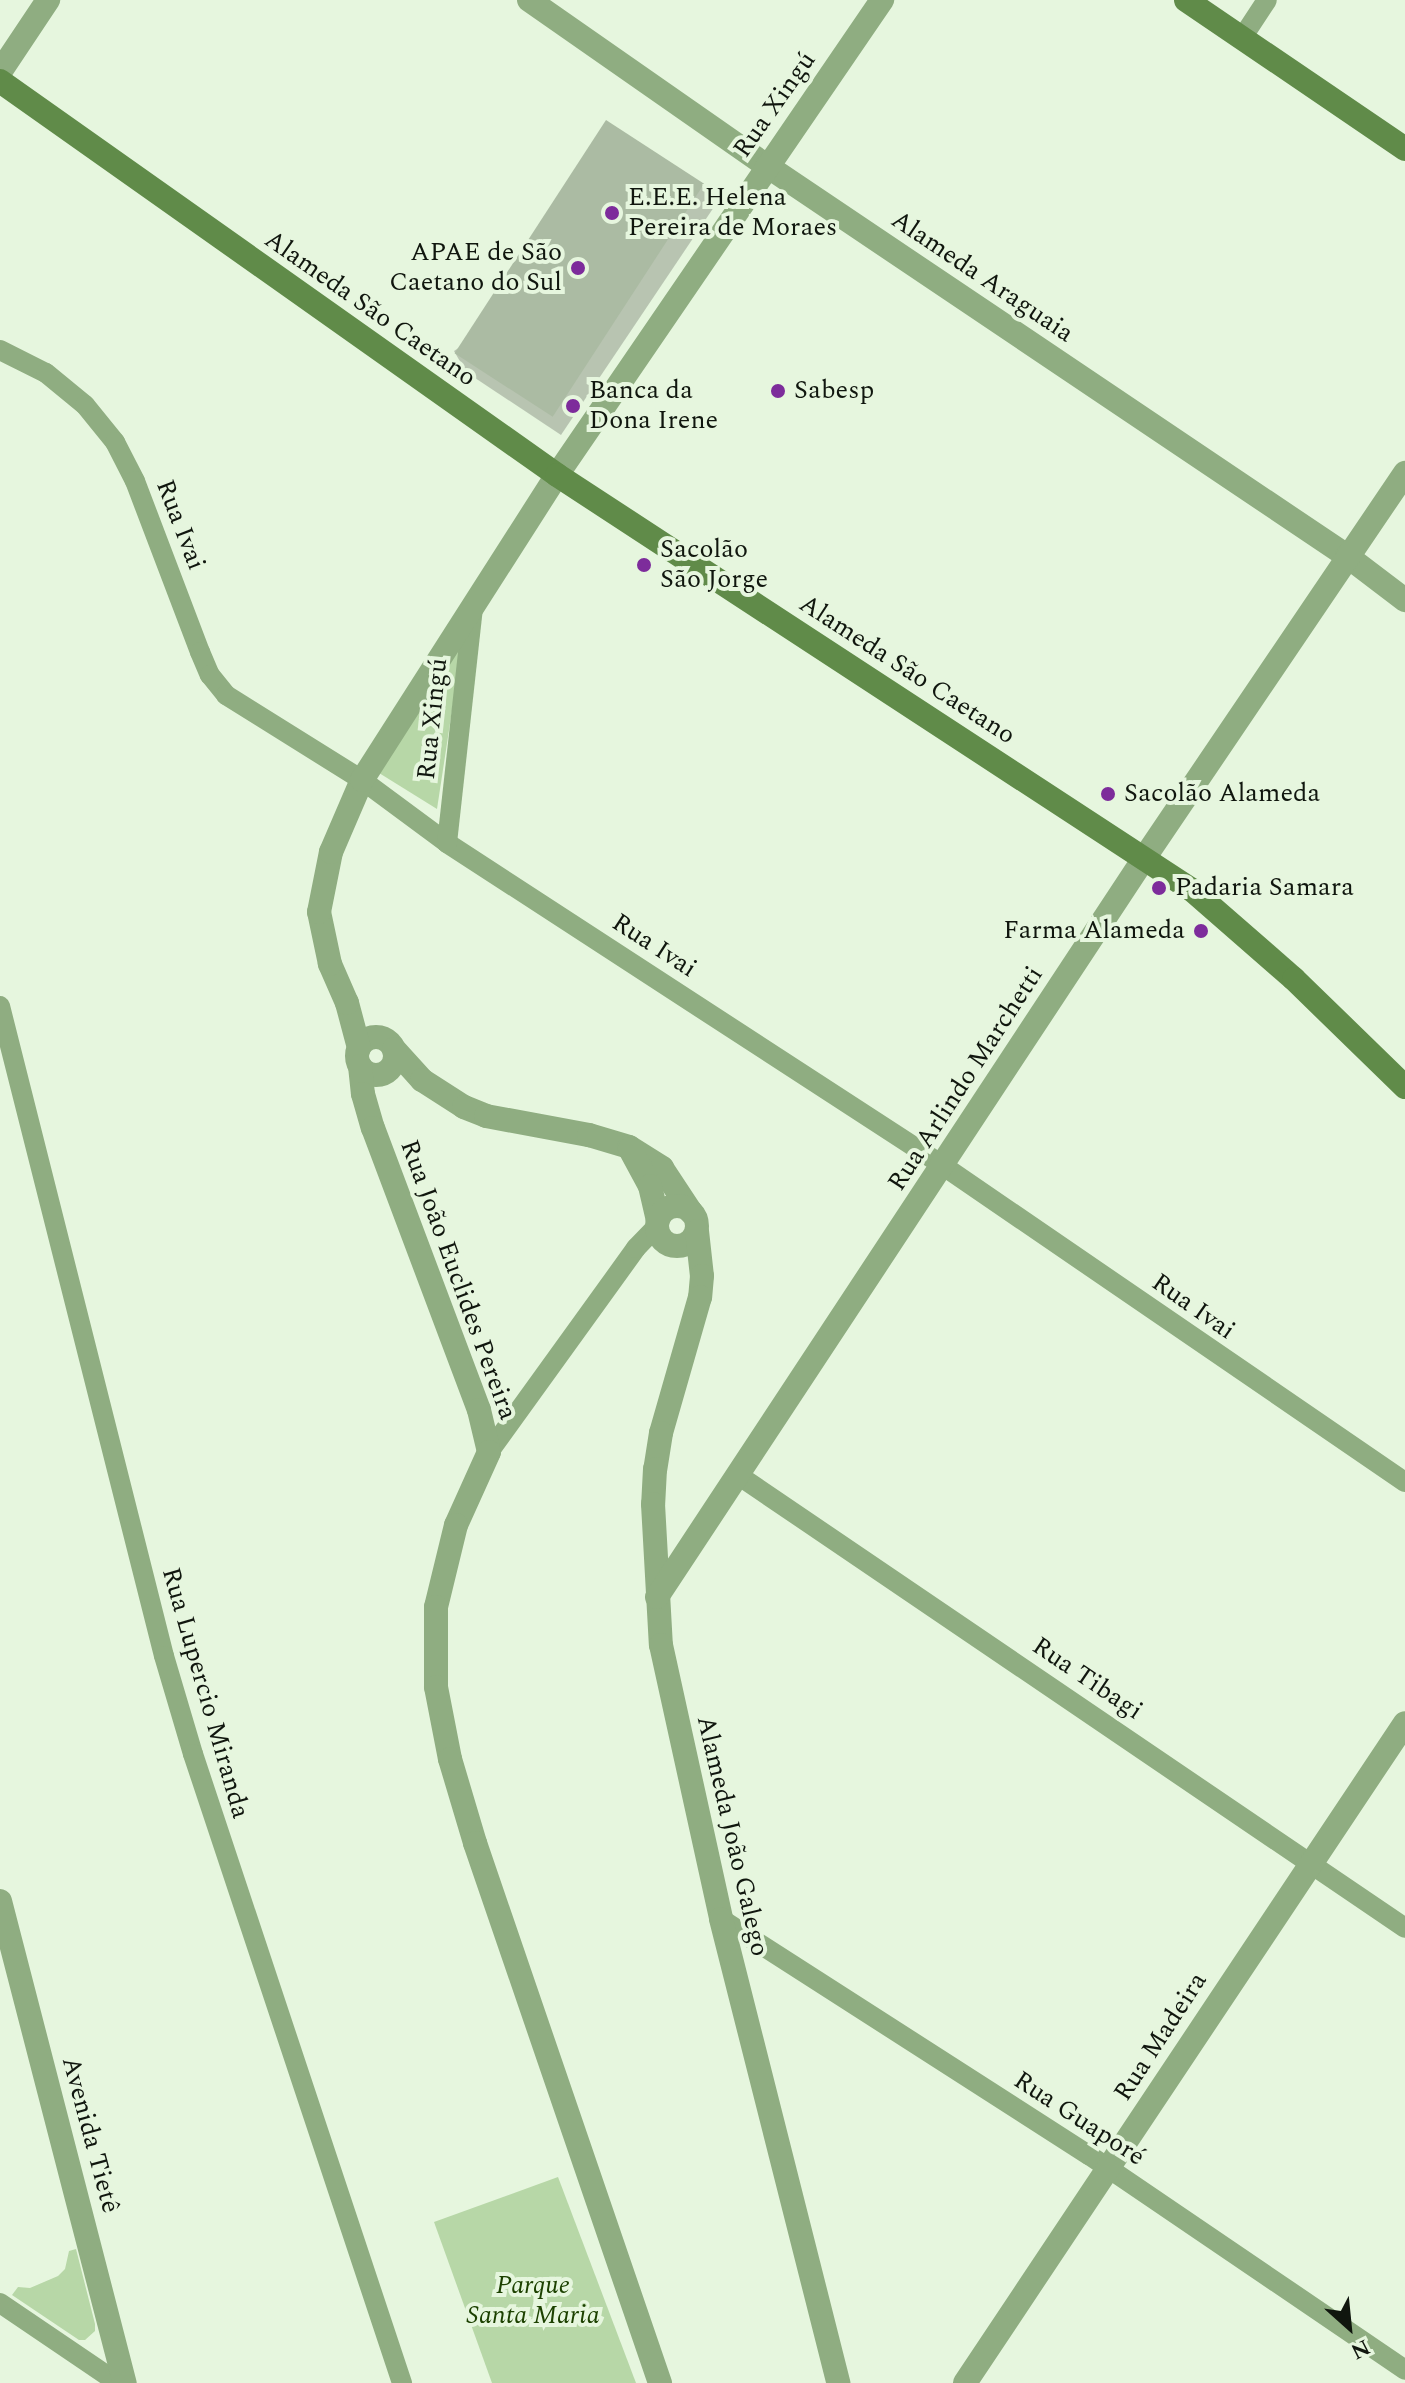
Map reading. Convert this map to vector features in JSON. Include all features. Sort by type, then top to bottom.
[{"type":"main road","points":[[1186,0],[1405,149]]},
{"type":"main road","name":"Alameda São Caetano","points":[[0,81],[557,475],[1192,890],[1283,969],[1405,1087]]},
{"type":"street","points":[[0,72],[48,0]]},
{"type":"street","name":"Alameda Araguaia","points":[[529,0],[767,166],[1347,556],[1405,600]]},
{"type":"street","name":"Rua Xingú","points":[[362,780],[557,475],[882,0]]},
{"type":"street","points":[[1242,38],[1267,0]]},
{"type":"street","name":"Rua Ivai","points":[[0,350],[46,373],[85,405],[115,442],[135,481],[205,663],[226,695],[362,780],[447,843],[942,1165],[1405,1482]]},
{"type":"street","name":"Rua Arlindo Marchetti","points":[[657,1597],[1145,857],[1405,473]]},
{"type":"street","name":"Rua Xingú","points":[[447,843],[474,601]]},
{"type":"street","points":[[362,780],[331,852],[319,912],[330,964],[347,1003],[377,1057]]},
{"type":"street","name":"Rua Lupercio Miranda","points":[[0,1006],[164,1656],[193,1754],[402,2383]]},
{"type":"street","name":"Alameda João Galego","points":[[377,1057],[422,1080],[447,1098],[486,1116],[589,1135],[629,1147],[662,1168],[694,1221],[702,1261],[700,1297],[661,1433],[655,1469],[661,1645],[721,1919],[838,2383]]},
{"type":"street","name":"Rua João Euclides Pereira","points":[[377,1057],[363,1094],[479,1410],[489,1452]]},
{"type":"street","points":[[629,1147],[650,1186],[662,1233],[691,1276],[700,1297]]},
{"type":"street","points":[[660,2383],[475,1843],[442,1721],[436,1687],[436,1607],[456,1525],[489,1452],[629,1258],[662,1233],[671,1207],[694,1221],[689,1243],[662,1233]]},
{"type":"street","name":"Rua Tibagi","points":[[738,1475],[1405,1928]]},
{"type":"street","name":"Rua Madeira","points":[[965,2383],[1310,1861],[1405,1723]]},
{"type":"street","name":"Avenida Tietê","points":[[0,1901],[125,2383]]},
{"type":"street","name":"Rua Guaporé","points":[[721,1919],[1108,2168],[1405,2370]]},
{"type":"street","points":[[0,2303],[118,2383]]},
{"type":"green space","points":[[465,625],[437,809],[371,768]]},
{"type":"green space","name":"Parque Santa Maria","points":[[558,2177],[636,2383],[492,2383],[434,2222]]},
{"type":"green space","points":[[76,2249],[95,2324],[95,2331],[85,2340],[79,2340],[12,2295],[18,2287],[30,2288],[58,2276],[65,2269],[69,2251]]},
{"type":"building","name":"APAE de São Caetano do Sul","points":[[606,120],[704,184],[553,417],[455,353]]},
{"type":"place","name":"E.E.E. Helena Pereira de Moraes","points":[[612,213]]},
{"type":"place","name":"APAE de São Caetano do Sul","points":[[578,268]]},
{"type":"place","name":"Sabesp","points":[[778,391]]},
{"type":"place","name":"Banca da Dona Irene","points":[[573,406]]},
{"type":"place","name":"Sacolão São Jorge","points":[[644,565]]},
{"type":"place","name":"Sacolão Alameda","points":[[1108,794]]},
{"type":"place","name":"Padaria Samara","points":[[1159,888]]},
{"type":"place","name":"Farma Alameda","points":[[1201,931]]}]
